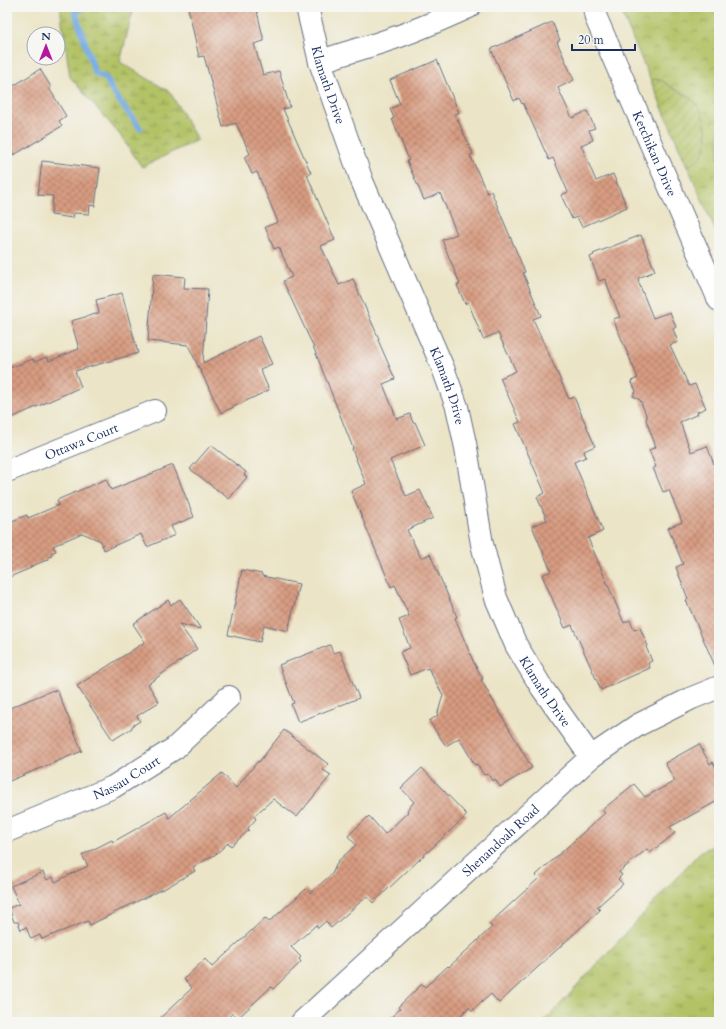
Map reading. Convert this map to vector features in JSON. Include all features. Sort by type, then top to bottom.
[{"type":"street","name":"Klamath Drive","points":[[307,7],[320,62],[362,181],[443,368],[457,407],[466,448],[482,544],[496,598],[519,651],[542,688],[591,758]]},
{"type":"street","points":[[320,62],[420,29],[469,7]]},
{"type":"street","name":"Ketchikan Drive","points":[[594,7],[596,18],[719,299]]},
{"type":"street","name":"Ottawa Court","points":[[7,471],[155,411]]},
{"type":"street","name":"Shenandoah Road","points":[[302,1022],[591,758],[638,725],[692,698],[719,687]]},
{"type":"street","name":"Nassau Court","points":[[7,831],[114,787],[175,748],[229,697]]},
{"type":"green space","points":[[60,7],[134,7],[120,62],[170,92],[197,140],[142,167],[120,135],[70,77],[66,49],[66,26],[63,26]]},
{"type":"green space","points":[[619,7],[719,7],[719,239],[620,9]]},
{"type":"green space","points":[[656,79],[661,80],[691,98],[701,111],[704,118],[707,134],[705,149],[699,158],[687,166],[651,81]]},
{"type":"green space","points":[[719,220],[719,239],[712,223]]},
{"type":"green space","points":[[719,843],[719,1022],[543,1022],[700,852]]},
{"type":"building","points":[[188,7],[256,7],[264,41],[254,44],[263,75],[279,71],[290,107],[283,109],[311,173],[307,175],[335,240],[321,246],[339,285],[353,279],[395,379],[383,384],[397,419],[410,414],[413,423],[415,422],[425,445],[390,460],[406,496],[420,490],[433,518],[407,530],[421,558],[430,554],[457,617],[455,618],[474,663],[483,679],[481,680],[532,768],[500,787],[495,779],[492,781],[488,774],[484,775],[477,764],[475,765],[459,738],[446,746],[429,721],[437,716],[443,695],[428,668],[410,675],[400,652],[410,648],[399,620],[409,616],[395,585],[391,587],[351,491],[366,484],[313,346],[283,281],[292,277],[279,247],[274,249],[265,227],[278,222],[257,172],[252,174],[244,157],[250,154],[236,123],[223,127],[204,56],[199,57]]},
{"type":"building","points":[[552,22],[560,40],[557,42],[574,80],[558,88],[572,118],[587,111],[595,128],[589,130],[593,140],[581,145],[596,181],[613,174],[627,207],[582,227],[577,217],[572,219],[561,195],[568,192],[553,158],[549,160],[523,103],[522,104],[519,98],[514,101],[491,49]]},
{"type":"building","points":[[437,60],[459,113],[455,114],[473,154],[470,155],[487,193],[491,191],[525,272],[523,273],[541,316],[533,319],[569,399],[574,397],[595,446],[584,451],[586,457],[574,462],[603,531],[588,538],[624,623],[630,620],[634,630],[640,628],[648,646],[646,647],[652,661],[648,663],[650,668],[601,690],[572,625],[565,628],[542,575],[551,571],[532,526],[547,520],[537,497],[545,493],[515,424],[520,422],[500,378],[516,371],[498,333],[483,339],[468,302],[465,304],[457,285],[460,284],[442,240],[457,234],[440,193],[424,200],[407,161],[409,160],[392,119],[394,118],[390,109],[400,104],[390,80]]},
{"type":"building","points":[[40,69],[51,87],[49,88],[66,116],[59,121],[62,126],[14,155],[7,143],[7,90]]},
{"type":"building","points":[[42,161],[100,168],[95,206],[90,205],[89,214],[74,213],[73,218],[51,215],[53,196],[38,195]]},
{"type":"building","points":[[641,235],[655,271],[638,278],[638,281],[653,318],[670,312],[676,327],[673,329],[678,342],[670,345],[689,386],[695,384],[706,408],[697,412],[698,414],[680,422],[691,452],[707,446],[719,477],[719,675],[686,600],[688,599],[676,567],[683,564],[668,528],[682,522],[669,490],[663,492],[653,468],[656,467],[649,450],[656,447],[640,400],[633,396],[636,391],[631,381],[638,378],[613,319],[620,317],[605,279],[599,281],[590,257],[594,255],[593,254]]},
{"type":"building","points":[[153,274],[185,277],[184,288],[208,289],[203,363],[259,336],[272,364],[260,369],[269,390],[221,413],[188,345],[148,341]]},
{"type":"building","points":[[122,293],[138,353],[75,371],[81,387],[7,420],[7,369],[33,359],[34,362],[47,357],[49,361],[79,349],[71,321],[99,313],[96,300]]},
{"type":"building","points":[[211,445],[246,472],[244,475],[247,477],[229,499],[190,469]]},
{"type":"building","points":[[173,465],[194,517],[171,526],[175,535],[147,547],[141,534],[104,550],[101,541],[82,533],[53,546],[56,551],[51,553],[52,556],[48,557],[49,559],[7,578],[7,523],[27,515],[28,518],[59,505],[57,500],[106,479],[111,490]]},
{"type":"building","points":[[242,570],[299,584],[288,631],[264,625],[260,642],[228,635]]},
{"type":"building","points":[[180,599],[201,629],[179,624],[197,649],[148,684],[159,702],[137,716],[140,721],[113,740],[77,686],[145,642],[133,624],[168,600],[171,605]]},
{"type":"building","points":[[330,645],[333,653],[340,651],[359,698],[298,722],[291,704],[294,703],[279,665]]},
{"type":"building","points":[[53,690],[57,690],[82,751],[7,782],[7,709]]},
{"type":"building","points":[[284,730],[328,764],[323,770],[331,775],[297,817],[273,799],[254,816],[256,819],[248,828],[249,830],[231,846],[228,843],[216,854],[193,867],[195,871],[162,890],[90,925],[88,921],[42,939],[40,935],[31,939],[26,927],[21,930],[18,922],[14,922],[9,908],[19,904],[11,886],[43,872],[47,880],[53,877],[55,882],[88,866],[82,855],[112,840],[113,842],[166,812],[169,818],[222,773],[236,788]]},
{"type":"building","points":[[699,744],[710,764],[713,762],[719,773],[719,800],[670,827],[675,833],[650,853],[647,849],[619,872],[622,875],[618,879],[623,884],[597,907],[600,910],[499,1003],[491,994],[472,1011],[469,1007],[454,1022],[386,1022],[400,1009],[398,1007],[422,984],[425,987],[492,927],[489,924],[538,879],[535,876],[605,813],[602,810],[634,784],[645,797],[675,781],[665,763]]},
{"type":"building","points":[[422,768],[467,815],[373,903],[367,896],[331,928],[326,921],[318,928],[316,925],[291,947],[301,957],[299,959],[301,962],[273,989],[271,987],[238,1018],[233,1013],[223,1022],[156,1022],[192,988],[184,979],[205,959],[212,967],[265,918],[269,922],[306,889],[310,893],[332,874],[338,861],[356,845],[348,836],[369,816],[385,834],[408,812],[407,810],[414,802],[401,788]]},
{"type":"waterway","points":[[85,7],[75,12],[95,73],[107,79],[112,91],[140,128]]}]
